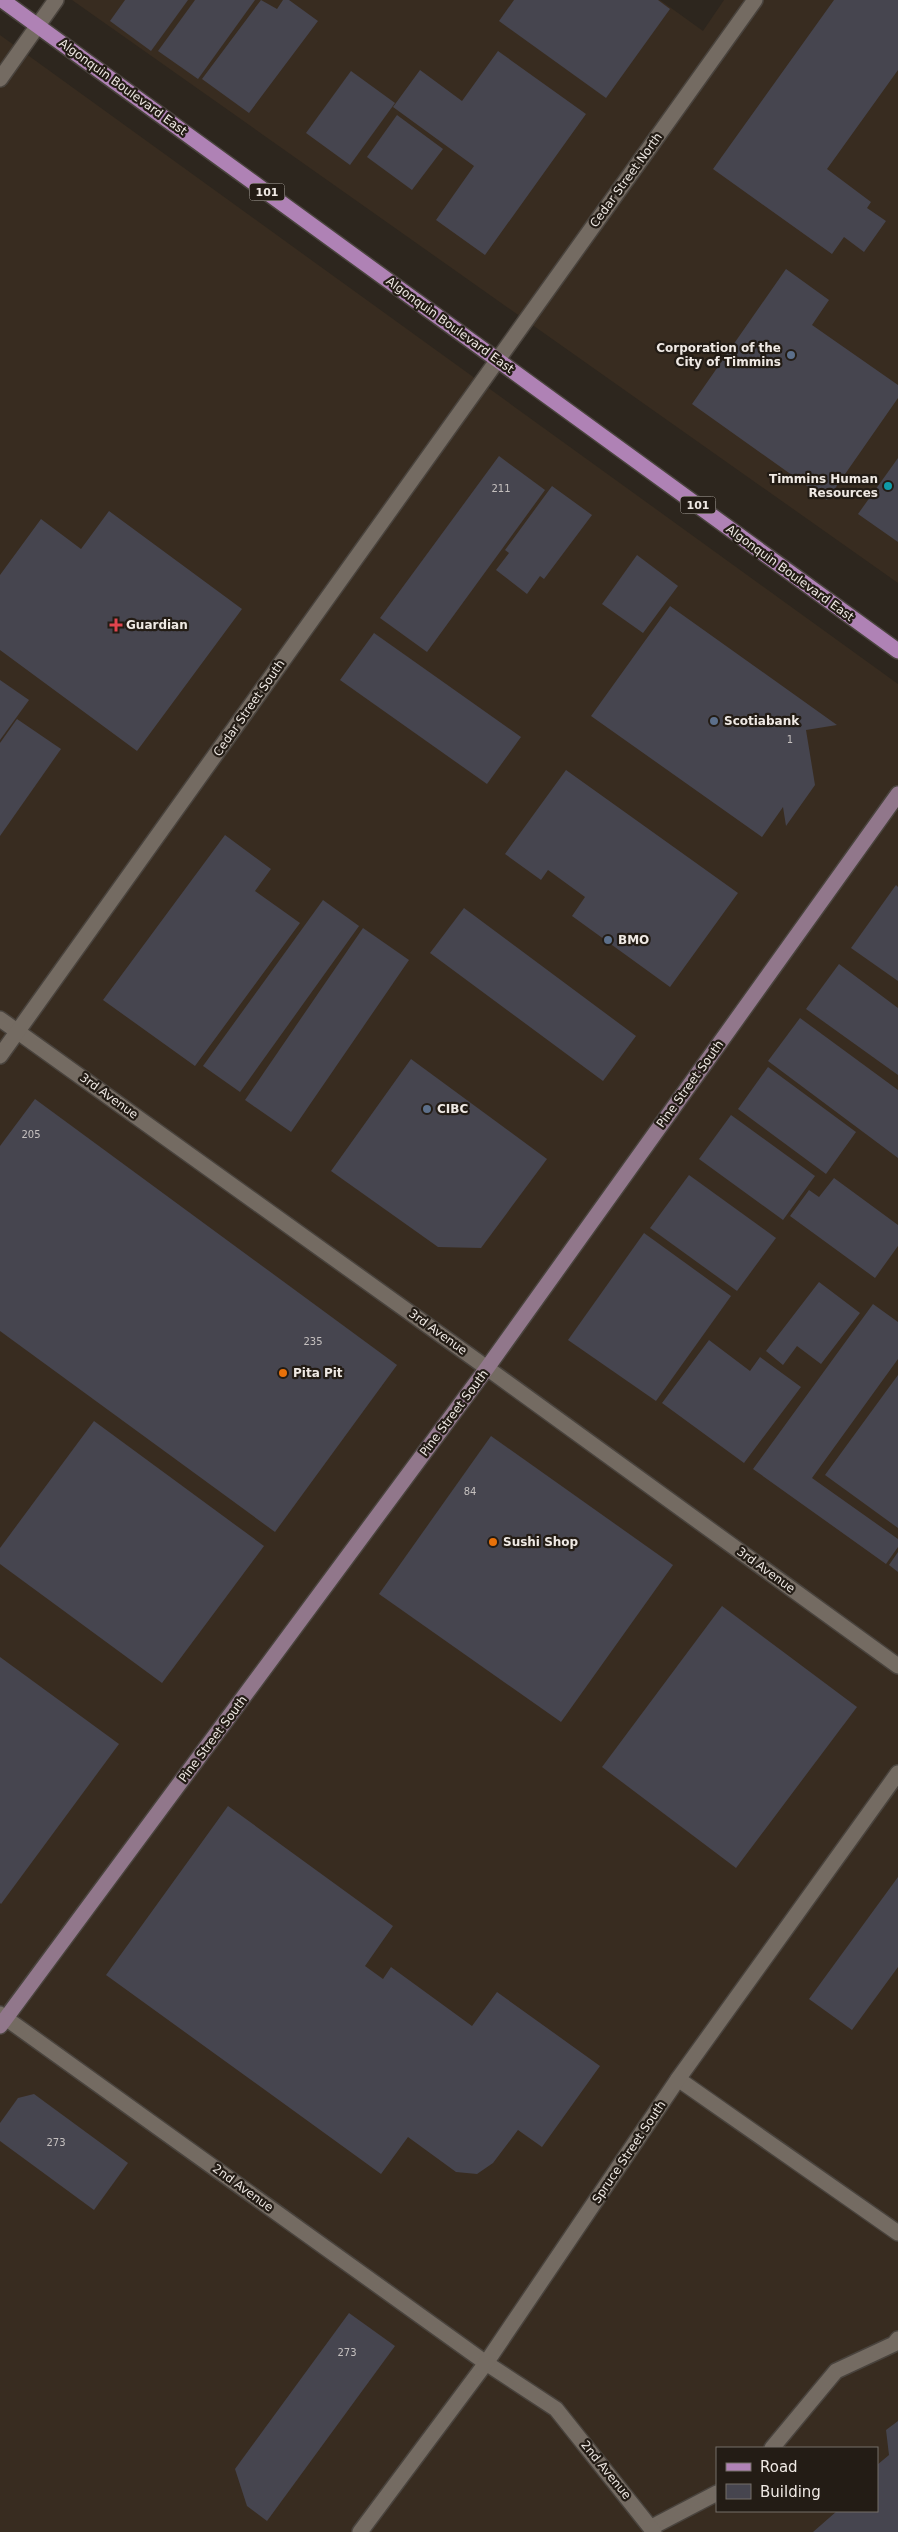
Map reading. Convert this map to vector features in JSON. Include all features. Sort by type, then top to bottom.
[{"type":"main road","name":"Algonquin Boulevard East","points":[[2,0],[898,651]]},
{"type":"street","points":[[0,79],[56,0]]},
{"type":"street","name":"Cedar Street North","points":[[497,359],[755,0]]},
{"type":"street","name":"Cedar Street South","points":[[0,1056],[497,359]]},
{"type":"street","name":"Pine Street South","points":[[2,2019],[487,1368],[898,794]]},
{"type":"street","name":"3rd Avenue","points":[[0,1019],[487,1368],[898,1666]]},
{"type":"street","name":"Spruce Street South","points":[[360,2532],[486,2362],[678,2079],[898,1773]]},
{"type":"street","name":"2nd Avenue","points":[[2,2019],[486,2362],[556,2409],[653,2530]]},
{"type":"street","points":[[678,2079],[898,2233]]},
{"type":"street","points":[[773,2447],[836,2371],[894,2344],[898,2339]]},
{"type":"street","points":[[653,2530],[716,2494]]},
{"type":"shaded area","points":[[72,0],[660,0],[703,31],[724,0],[898,0],[898,583]]},
{"type":"shaded area","points":[[0,35],[898,684],[898,2532],[0,2532]]},
{"type":"building","points":[[125,0],[188,0],[151,51],[110,21]]},
{"type":"building","points":[[195,0],[255,0],[198,79],[158,51]]},
{"type":"building","points":[[261,0],[277,9],[283,0],[289,0],[318,21],[249,113],[202,79]]},
{"type":"building","points":[[514,0],[658,0],[670,9],[606,98],[499,21]]},
{"type":"building","points":[[834,0],[898,0],[898,70],[827,169],[871,202],[867,208],[886,221],[864,252],[844,237],[832,254],[713,169]]},
{"type":"building","points":[[498,51],[586,114],[485,255],[436,220],[474,166],[393,107],[420,70],[462,101]]},
{"type":"building","points":[[351,71],[395,103],[350,165],[306,133]]},
{"type":"building","points":[[397,115],[443,149],[412,190],[367,157]]},
{"type":"building","name":"Corporation of the City of Timmins","points":[[786,269],[829,300],[812,325],[898,385],[898,398],[827,500],[692,404]]},
{"type":"building","points":[[499,456],[545,490],[427,652],[380,618]]},
{"type":"building","name":"Timmins Human Resources","points":[[898,458],[898,542],[858,514]]},
{"type":"building","points":[[552,486],[592,515],[544,579],[540,576],[527,594],[496,570],[509,553],[505,550]]},
{"type":"building","points":[[109,511],[242,609],[137,751],[0,650],[0,575],[41,519],[81,549]]},
{"type":"building","points":[[637,555],[678,586],[643,633],[602,604]]},
{"type":"building","name":"Scotiabank","points":[[670,606],[837,725],[806,730],[815,785],[786,826],[783,807],[762,837],[591,716]]},
{"type":"building","points":[[374,633],[521,737],[487,784],[340,680]]},
{"type":"building","points":[[0,680],[29,700],[0,740]]},
{"type":"building","points":[[17,719],[61,749],[0,836],[0,743]]},
{"type":"building","points":[[566,770],[738,893],[670,987],[572,916],[585,897],[548,870],[541,880],[505,854]]},
{"type":"building","points":[[225,835],[271,869],[255,891],[300,923],[195,1066],[103,1000]]},
{"type":"building","points":[[896,885],[898,887],[898,981],[851,948]]},
{"type":"building","points":[[323,900],[359,926],[240,1092],[203,1066]]},
{"type":"building","points":[[464,908],[636,1036],[603,1081],[430,953]]},
{"type":"building","points":[[363,928],[409,960],[291,1132],[245,1100]]},
{"type":"building","points":[[839,964],[898,1008],[898,1075],[806,1009]]},
{"type":"building","points":[[800,1018],[898,1090],[898,1158],[768,1061]]},
{"type":"building","name":"CIBC","points":[[411,1059],[547,1159],[481,1248],[438,1247],[331,1171]]},
{"type":"building","points":[[768,1067],[856,1132],[826,1174],[738,1109]]},
{"type":"building","points":[[35,1099],[397,1365],[275,1532],[0,1331],[0,1146]]},
{"type":"building","points":[[731,1115],[815,1176],[783,1220],[699,1159]]},
{"type":"building","points":[[689,1175],[776,1238],[737,1291],[650,1228]]},
{"type":"building","points":[[834,1178],[898,1225],[898,1246],[875,1278],[790,1216],[809,1190],[819,1197]]},
{"type":"building","points":[[644,1233],[731,1296],[656,1401],[568,1340]]},
{"type":"building","points":[[819,1282],[860,1313],[821,1364],[797,1346],[783,1365],[766,1351]]},
{"type":"building","points":[[873,1304],[898,1322],[898,1359],[812,1478],[898,1539],[898,1547],[886,1564],[753,1469]]},
{"type":"building","points":[[709,1340],[750,1371],[760,1357],[801,1387],[744,1463],[662,1403]]},
{"type":"building","points":[[898,1375],[898,1528],[825,1475]]},
{"type":"building","points":[[94,1421],[264,1546],[162,1683],[0,1564],[0,1548]]},
{"type":"building","points":[[491,1436],[673,1565],[561,1722],[379,1594]]},
{"type":"building","points":[[898,1552],[898,1572],[889,1565]]},
{"type":"building","points":[[722,1606],[857,1707],[736,1868],[602,1767]]},
{"type":"building","points":[[0,1657],[119,1744],[1,1904],[0,1903]]},
{"type":"building","points":[[228,1806],[393,1926],[365,1966],[383,1979],[391,1967],[472,2026],[497,1992],[600,2066],[542,2147],[518,2130],[493,2163],[477,2174],[456,2172],[408,2137],[381,2174],[106,1975]]},
{"type":"building","points":[[898,1877],[898,1967],[852,2030],[809,1999]]},
{"type":"building","points":[[34,2094],[128,2163],[94,2210],[0,2141],[0,2123],[18,2098]]},
{"type":"building","points":[[349,2313],[395,2346],[267,2521],[247,2506],[235,2469]]},
{"type":"building","points":[[898,2421],[898,2532],[813,2532],[836,2512],[878,2512],[878,2464],[889,2455],[886,2430]]},
{"type":"place","name":"Corporation of the City of Timmins","points":[[791,355]]},
{"type":"place","name":"Timmins Human Resources","points":[[888,486]]},
{"type":"place","name":"Guardian","points":[[116,625]]},
{"type":"place","name":"Scotiabank","points":[[714,721]]},
{"type":"place","name":"BMO","points":[[608,940]]},
{"type":"place","name":"CIBC","points":[[427,1109]]},
{"type":"place","name":"Pita Pit","points":[[283,1373]]},
{"type":"place","name":"Sushi Shop","points":[[493,1542]]}]
